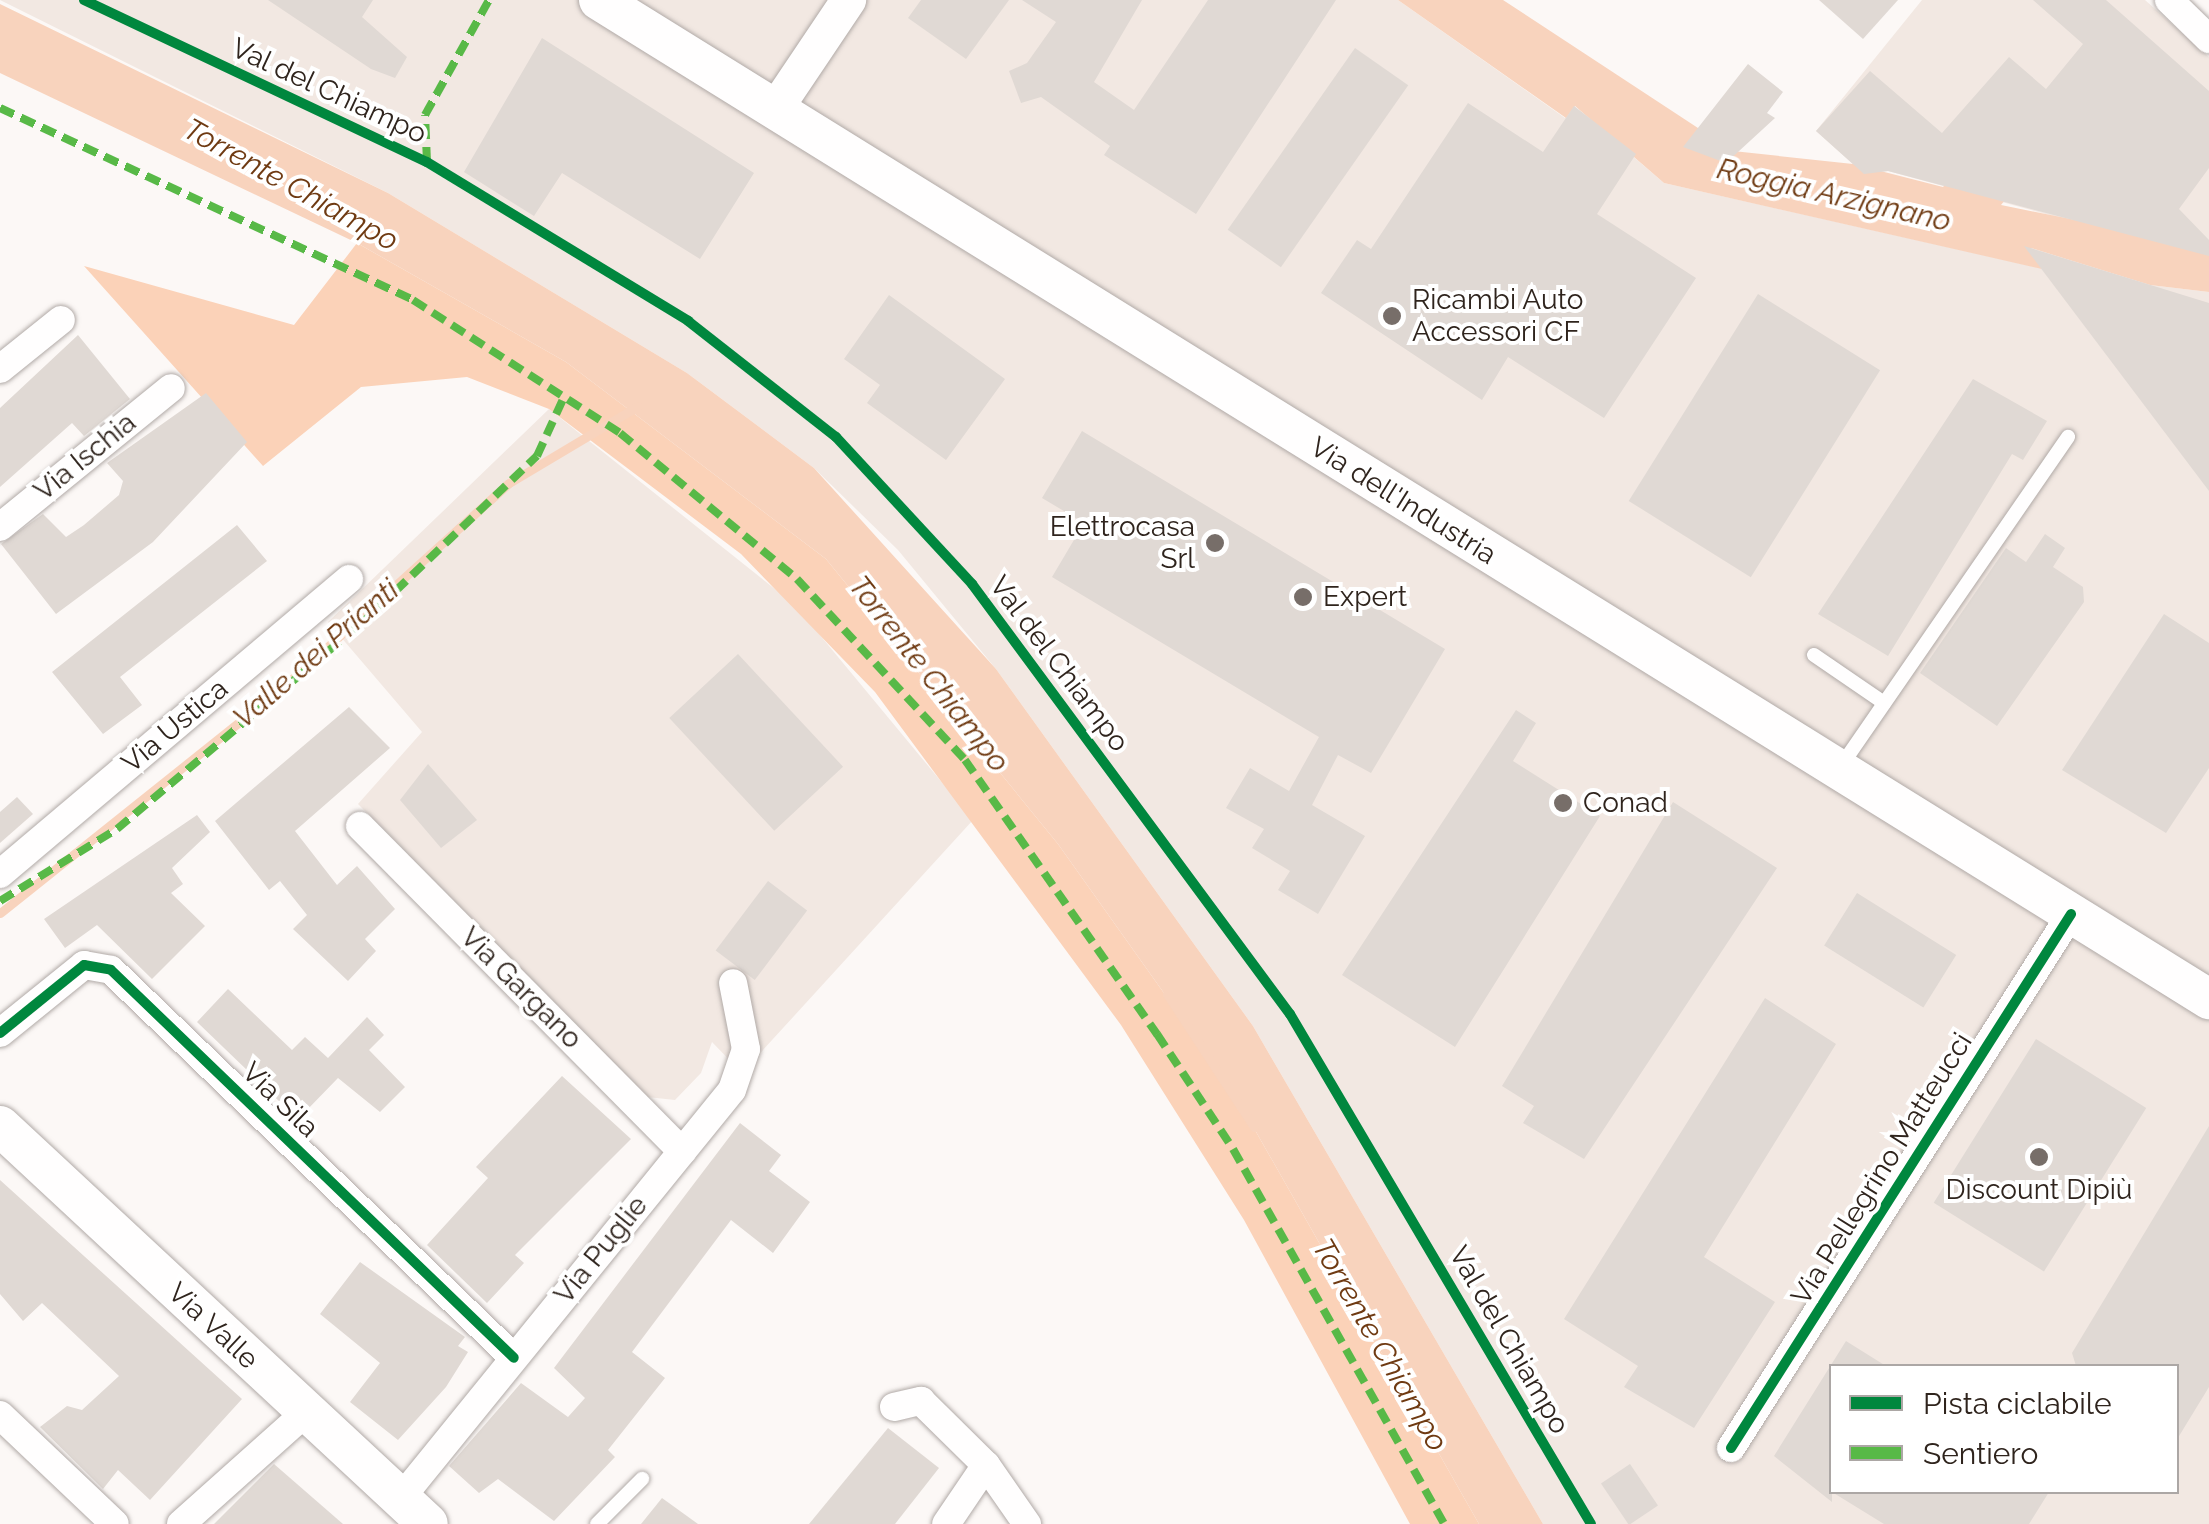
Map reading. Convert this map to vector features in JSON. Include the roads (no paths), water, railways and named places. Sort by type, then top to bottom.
[{"type":"main road","name":"Via dell'Industria","points":[[599,0],[2209,999]]},
{"type":"main road","name":"Via Valle","points":[[0,1126],[414,1511]]},
{"type":"street","points":[[774,110],[848,0]]},
{"type":"street","points":[[2168,0],[2209,39]]},
{"type":"street","points":[[0,369],[61,320]]},
{"type":"street","name":"Via Ischia","points":[[0,527],[171,388]]},
{"type":"street","name":"Via Ustica","points":[[0,874],[350,578]]},
{"type":"street","name":"Via Gargano","points":[[360,826],[682,1151]]},
{"type":"street","name":"Via Pellegrino Matteucci","points":[[1731,1448],[2070,914]]},
{"type":"street","name":"Via Sila","points":[[0,1032],[84,964],[111,970],[514,1358]]},
{"type":"street","name":"Via Puglie","points":[[414,1511],[514,1358],[732,1090],[746,1049],[733,983]]},
{"type":"street","points":[[894,1406],[922,1401],[986,1465],[1027,1524]]},
{"type":"street","points":[[181,1524],[305,1412]]},
{"type":"street","points":[[0,1416],[116,1524]]},
{"type":"street","points":[[946,1524],[986,1465]]},
{"type":"lane","points":[[1838,770],[2068,437]]},
{"type":"lane","points":[[1814,655],[1884,703]]},
{"type":"lane","points":[[597,1524],[642,1478]]},
{"type":"water","name":"Roggia Arzignano","points":[[1398,0],[1503,0],[1733,151],[1853,164],[1943,187],[1987,138],[2027,173],[2001,205],[2209,247],[2209,292],[2150,285],[2031,248],[2042,269],[1664,183],[1575,106],[1566,118]]},
{"type":"water","points":[[0,4],[388,193],[687,373],[814,468],[996,669],[1253,1026],[1543,1524],[1479,1524],[1230,1086],[1058,844],[826,559],[566,362],[357,243],[0,73]]},
{"type":"waterway","name":"Valle dei Prianti","points":[[0,913],[283,687],[509,483],[638,406]]},
{"type":"waterway","name":"Torrente Chiampo","points":[[1167,994],[1254,1127]]},
{"type":"place","name":"Ricambi Auto Accessori CF","points":[[1392,316]]},
{"type":"place","name":"Elettrocasa Srl","points":[[1215,543]]},
{"type":"place","name":"Expert","points":[[1303,597]]},
{"type":"place","name":"Conad","points":[[1563,803]]},
{"type":"place","name":"Discount Dipiù","points":[[2039,1157]]}]
